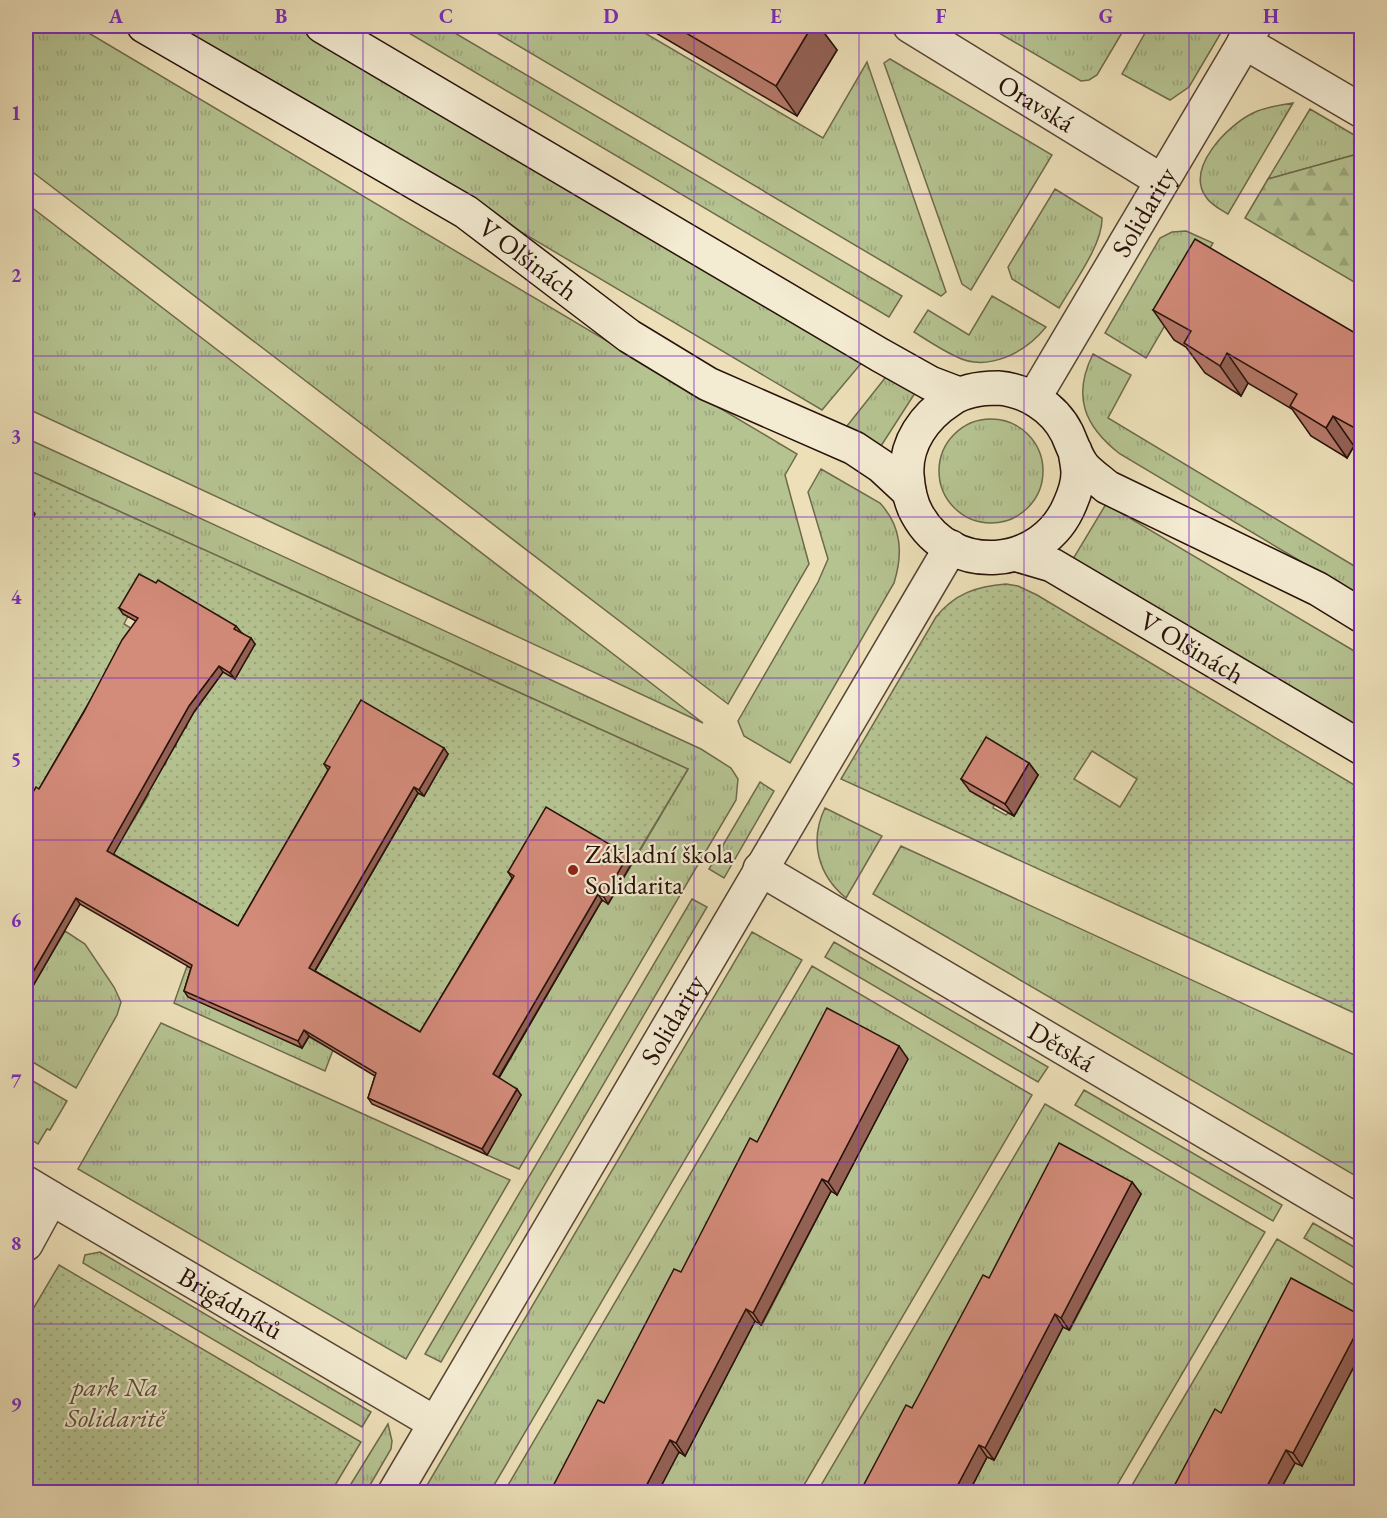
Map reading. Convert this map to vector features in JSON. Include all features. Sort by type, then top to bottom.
[{"type":"street","name":"V Olšinách","points":[[144,26],[466,212],[630,336],[708,384],[854,448],[882,466],[909,492]]},
{"type":"street","name":"V Olšinách","points":[[322,26],[880,355],[930,383],[959,393]]},
{"type":"street","name":"Oravská","points":[[910,26],[1162,181]]},
{"type":"street","name":"Solidarity","points":[[1034,398],[1249,34]]},
{"type":"street","points":[[1249,34],[1362,111]]},
{"type":"street","name":"V Olšinách","points":[[1075,451],[1078,473],[1074,496],[1065,517],[1051,534],[1036,546],[1018,555],[992,558],[970,555],[951,547],[931,533],[917,514],[909,492],[907,466],[914,437],[932,411],[959,393],[984,388],[1010,389],[1034,398],[1052,412],[1066,430],[1087,470],[1107,487],[1318,589],[1362,616]]},
{"type":"street","name":"Solidarity","points":[[394,1492],[951,547]]},
{"type":"street","name":"V Olšinách","points":[[1018,555],[1052,565],[1362,748]]},
{"type":"street","name":"Dětská","points":[[760,869],[1362,1224]]},
{"type":"street","points":[[26,1244],[38,1191]]},
{"type":"street","name":"Brigádníků","points":[[38,1191],[435,1423]]},
{"type":"green space","points":[[26,26],[77,26],[797,454],[785,475],[809,564],[728,704],[26,167]]},
{"type":"green space","points":[[173,26],[300,26],[864,360],[822,410]]},
{"type":"green space","points":[[397,26],[443,26],[902,296],[889,317]]},
{"type":"green space","points":[[485,26],[633,26],[823,138],[867,62],[946,292],[941,296]]},
{"type":"green space","points":[[987,26],[1126,26],[1097,75],[1089,80],[1081,81]]},
{"type":"green space","points":[[1149,26],[1225,26],[1189,87],[1170,100],[1122,74]]},
{"type":"green space","points":[[890,59],[1052,155],[971,290],[962,284],[884,63]]},
{"type":"green space","points":[[1293,103],[1228,214],[1213,205],[1201,186],[1201,173],[1212,149],[1232,127],[1253,113]]},
{"type":"green space","points":[[1310,109],[1361,139],[1361,153],[1268,179]]},
{"type":"green space","points":[[1362,153],[1361,286],[1245,218],[1268,179]]},
{"type":"green space","points":[[1055,189],[1102,218],[1093,252],[1059,308],[1012,279],[1008,267]]},
{"type":"green space","points":[[26,203],[703,723],[26,408]]},
{"type":"green space","points":[[1186,231],[1213,243],[1146,358],[1105,333],[1160,238],[1172,232]]},
{"type":"green space","points":[[992,296],[1046,327],[1027,345],[1005,358],[980,362],[967,361],[955,356],[914,332],[928,310],[969,335]]},
{"type":"green space","points":[[1093,354],[1131,375],[1108,418],[1361,570],[1361,597],[1120,454],[1098,432],[1085,409],[1083,383]]},
{"type":"green space","points":[[889,373],[917,390],[881,446],[847,426]]},
{"type":"green space","points":[[991,419],[1011,423],[1028,434],[1039,451],[1043,471],[1039,491],[1028,508],[1011,519],[991,523],[971,519],[954,508],[943,491],[939,471],[943,451],[954,434],[971,423]]},
{"type":"green space","points":[[26,438],[701,749],[731,768],[738,779],[736,800],[519,1169],[487,1155],[497,1080],[602,900],[609,903],[688,769],[26,469]]},
{"type":"green space","points":[[26,469],[688,769],[633,861],[551,814],[424,1039],[313,974],[418,793],[423,796],[448,755],[243,932],[114,858],[113,854],[149,794],[146,791],[161,764],[165,765],[163,761],[172,746],[176,747],[174,743],[183,727],[186,728],[184,724],[205,687],[255,645],[124,614],[128,616],[124,624],[134,630],[89,723],[26,806],[26,531],[35,514],[26,508]]},
{"type":"green space","points":[[821,469],[880,503],[893,522],[896,531],[899,541],[899,562],[894,583],[790,763],[744,736],[738,721],[818,582],[828,559],[808,492]]},
{"type":"green space","points":[[1106,504],[1361,655],[1361,731],[1073,559]]},
{"type":"green space","points":[[995,585],[1018,586],[1037,595],[1361,789],[1361,1016],[841,779],[936,617],[958,597],[976,589]],"holes":[[[1092,751],[1137,779],[1120,807],[1074,779]],[[1038,775],[1014,816],[1008,813],[1006,815],[993,808],[994,805],[970,791]]]},
{"type":"green space","points":[[760,782],[774,791],[724,878],[709,869]]},
{"type":"green space","points":[[825,808],[882,836],[846,898],[829,879],[819,857],[818,833]]},
{"type":"green space","points":[[901,846],[1361,1058],[1361,1179],[873,894]]},
{"type":"green space","points":[[692,899],[707,907],[441,1362],[425,1354]]},
{"type":"green space","points":[[65,931],[85,944],[114,987],[121,1002],[117,1015],[76,1088],[26,1058],[26,998]]},
{"type":"green space","points":[[752,932],[802,960],[490,1492],[423,1492]]},
{"type":"green space","points":[[834,942],[1048,1067],[1038,1082],[825,957]]},
{"type":"green space","points":[[187,966],[205,977],[189,997],[302,1048],[309,1037],[333,1050],[325,1071],[174,1003]]},
{"type":"green space","points":[[812,966],[1032,1095],[800,1492],[658,1492],[679,1452],[685,1455],[755,1321],[762,1325],[831,1191],[837,1194],[907,1058],[565,1492],[504,1492]]},
{"type":"green space","points":[[161,1023],[510,1180],[406,1359],[78,1169]]},
{"type":"green space","points":[[26,1077],[67,1101],[50,1130],[47,1129],[38,1144],[26,1136]]},
{"type":"green space","points":[[1084,1090],[1282,1205],[1273,1221],[1075,1105]]},
{"type":"green space","points":[[1045,1104],[1265,1232],[1113,1492],[969,1492],[987,1457],[994,1460],[1063,1327],[1070,1330],[1140,1195],[875,1492],[817,1492]]},
{"type":"green space","points":[[1313,1223],[1361,1251],[1361,1272],[1304,1238]]},
{"type":"green space","points":[[1277,1239],[1361,1289],[1361,1324],[1186,1492],[1128,1492]]},
{"type":"green space","points":[[100,1252],[371,1412],[362,1427],[83,1263],[85,1255]]},
{"type":"green space","name":"park Na Solidaritě","points":[[59,1265],[361,1442],[331,1492],[26,1492],[26,1321]]},
{"type":"green space","points":[[1361,1351],[1361,1492],[1279,1492],[1295,1463],[1302,1465]]},
{"type":"green space","points":[[388,1424],[392,1441],[391,1449],[366,1492],[346,1492]]},
{"type":"building","points":[[674,26],[812,26],[776,86]]},
{"type":"building","points":[[1195,239],[1362,337],[1362,432],[1333,416],[1326,428],[1290,406],[1297,394],[1227,353],[1220,366],[1184,343],[1191,331],[1153,310]]},
{"type":"building","points":[[26,505],[31,508],[26,517]]},
{"type":"building","name":"Základní škola Solidarita","points":[[139,574],[156,583],[158,580],[236,626],[234,629],[251,638],[230,673],[219,666],[189,706],[107,851],[238,926],[330,767],[324,764],[361,700],[444,748],[419,790],[414,787],[309,968],[420,1032],[514,876],[508,872],[546,807],[628,855],[604,897],[598,894],[493,1074],[517,1089],[482,1149],[368,1098],[376,1073],[304,1030],[298,1041],[184,991],[192,965],[76,898],[26,984],[26,803],[36,787],[39,789],[84,712],[122,640],[138,618],[119,608]]},
{"type":"building","points":[[986,737],[1029,763],[1005,804],[961,779]]},
{"type":"building","points":[[827,1008],[899,1046],[828,1182],[822,1179],[753,1313],[746,1309],[676,1443],[670,1440],[643,1492],[550,1492],[598,1400],[604,1403],[674,1269],[681,1272],[750,1138],[757,1142]]},
{"type":"building","points":[[1059,1143],[1132,1182],[1061,1318],[1055,1314],[985,1448],[979,1445],[954,1492],[860,1492],[906,1405],[912,1408],[983,1275],[989,1278]]},
{"type":"building","points":[[1291,1278],[1362,1316],[1362,1322],[1293,1453],[1286,1450],[1264,1492],[1171,1492],[1215,1409],[1221,1413]]},
{"type":"place","name":"Základní škola Solidarita","points":[[573,870]]}]
